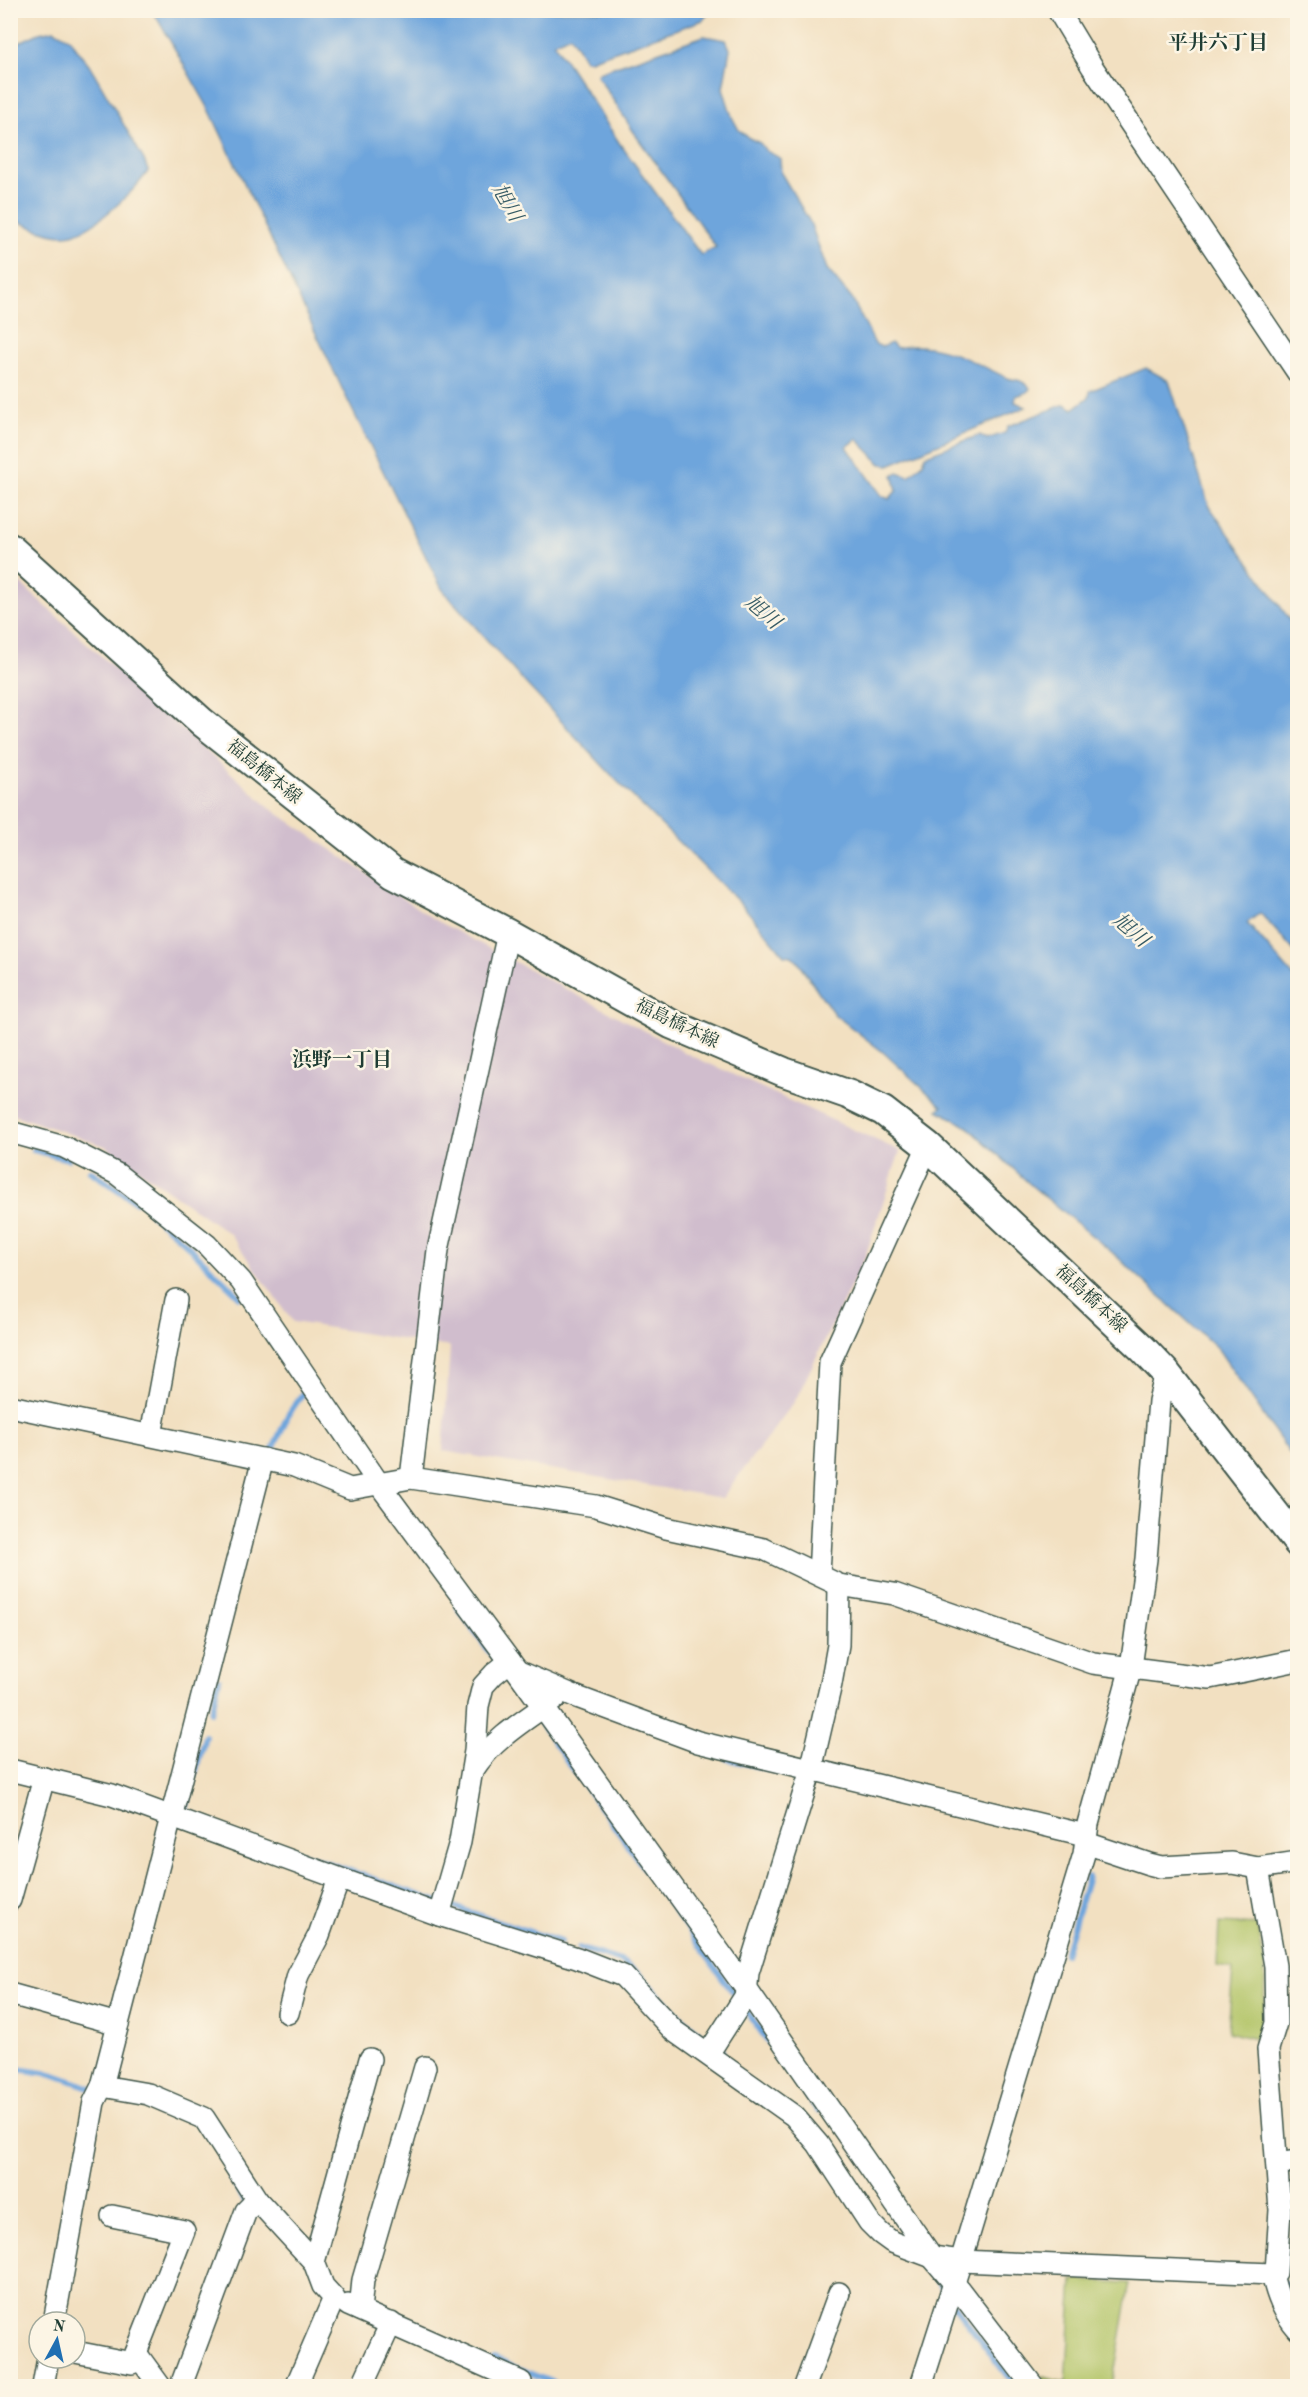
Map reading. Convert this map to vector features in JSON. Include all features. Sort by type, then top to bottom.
[{"type":"main road","name":"福島橋本線","points":[[10,548],[202,722],[393,873],[508,933],[671,1024],[784,1072],[850,1095],[883,1111],[928,1146],[1143,1349],[1166,1373],[1298,1543]]},
{"type":"street","points":[[1058,10],[1100,77],[1298,374]]},
{"type":"street","points":[[411,1478],[438,1250],[508,933]]},
{"type":"street","points":[[10,1132],[64,1147],[117,1174],[207,1245],[241,1281],[370,1485],[508,1667],[537,1712],[927,2256],[1033,2386]]},
{"type":"street","points":[[819,1575],[830,1362],[928,1146]]},
{"type":"street","points":[[151,1435],[176,1300]]},
{"type":"street","points":[[921,2386],[962,2261],[1085,1839],[1131,1667],[1146,1559],[1158,1401],[1166,1373]]},
{"type":"street","points":[[10,1406],[294,1466],[350,1489],[411,1478],[596,1506],[666,1528],[764,1549],[839,1585],[894,1594],[1093,1663],[1210,1678],[1298,1660]]},
{"type":"street","points":[[56,2310],[94,2102],[101,2089],[264,1459]]},
{"type":"street","points":[[711,2048],[743,1998],[748,1973],[809,1775],[838,1644],[839,1585]]},
{"type":"street","points":[[508,1667],[565,1692],[698,1742],[809,1775],[1085,1839],[1161,1867],[1232,1863],[1258,1868],[1298,1862]]},
{"type":"street","points":[[441,1908],[460,1842],[472,1771],[478,1706],[483,1686],[508,1667]]},
{"type":"street","points":[[472,1771],[494,1743],[565,1692]]},
{"type":"street","points":[[10,1770],[112,1795],[339,1879],[441,1908],[623,1976],[674,2031],[711,2048],[794,2116],[818,2144],[869,2222],[881,2234],[901,2247],[927,2256],[962,2261],[1273,2279]]},
{"type":"street","points":[[10,1900],[44,1778]]},
{"type":"street","points":[[1258,1868],[1275,1966],[1276,2024],[1268,2049],[1285,2163],[1276,2272],[1273,2279],[1276,2296],[1288,2318],[1298,2329]]},
{"type":"street","points":[[288,2013],[298,1975],[319,1935],[339,1879]]},
{"type":"street","points":[[10,1994],[118,2024]]},
{"type":"street","points":[[340,2293],[370,2059]]},
{"type":"street","points":[[296,2386],[340,2293],[425,2067]]},
{"type":"street","points":[[101,2089],[148,2094],[204,2118],[252,2205],[340,2293],[391,2323],[525,2385]]},
{"type":"street","points":[[183,2380],[252,2205]]},
{"type":"street","points":[[87,2354],[132,2363],[184,2231],[112,2216]]},
{"type":"street","points":[[805,2386],[839,2294]]},
{"type":"street","points":[[362,2386],[391,2323]]},
{"type":"street","points":[[136,2353],[160,2386]]},
{"type":"street","points":[[43,2386],[46,2370]]},
{"type":"shaded area","points":[[11,575],[270,808],[432,918],[690,1055],[900,1151],[865,1257],[795,1401],[722,1498],[443,1451],[450,1347],[293,1322],[230,1234],[105,1146],[11,1114]]},
{"type":"green space","points":[[1219,1923],[1258,1925],[1265,1968],[1263,2041],[1228,2032],[1233,1969],[1217,1966]]},
{"type":"green space","points":[[1073,2280],[1130,2283],[1112,2386],[1040,2385],[1044,2377],[1066,2383]]},
{"type":"water","name":"旭川","points":[[153,11],[710,11],[703,20],[590,60],[585,60],[570,35],[554,43],[620,144],[701,255],[716,247],[637,137],[597,75],[599,72],[704,36],[726,40],[730,49],[723,88],[732,117],[739,130],[760,143],[766,151],[780,158],[781,173],[810,222],[827,269],[852,299],[875,344],[882,347],[891,343],[897,348],[925,346],[939,349],[966,358],[1005,377],[1021,381],[1030,388],[1028,392],[1016,396],[1015,402],[1026,407],[889,465],[881,464],[857,439],[847,447],[882,496],[889,499],[897,490],[893,475],[898,472],[909,476],[923,463],[926,455],[980,435],[987,439],[1005,433],[1008,426],[1065,404],[1073,409],[1089,397],[1090,391],[1146,368],[1169,381],[1209,506],[1297,630],[1297,954],[1260,913],[1247,923],[1297,980],[1297,1464],[1218,1349],[1114,1254],[1032,1186],[968,1127],[938,1110],[942,1106],[883,1052],[834,1014],[798,962],[792,956],[784,955],[744,907],[617,781],[516,673],[442,589],[349,403],[209,109]]},
{"type":"water","points":[[54,30],[69,38],[93,71],[148,171],[123,200],[98,220],[86,228],[64,235],[44,231],[11,218],[11,46],[39,33]]},
{"type":"waterway","points":[[34,1150],[68,1159]]},
{"type":"waterway","points":[[90,1171],[136,1202]]},
{"type":"waterway","points":[[151,1214],[184,1242],[240,1297]]},
{"type":"waterway","points":[[271,1454],[288,1415],[305,1390]]},
{"type":"waterway","points":[[458,1608],[818,2111]]},
{"type":"waterway","points":[[211,1712],[219,1680]]},
{"type":"waterway","points":[[189,1813],[185,1812],[205,1736]]},
{"type":"waterway","points":[[728,1759],[805,1778]]},
{"type":"waterway","points":[[289,1849],[561,1942]]},
{"type":"waterway","points":[[1065,1954],[1088,1877]]},
{"type":"waterway","points":[[579,1948],[621,1961],[641,1976],[677,2014],[723,2050]]},
{"type":"waterway","points":[[10,2068],[52,2074],[97,2090]]},
{"type":"waterway","points":[[231,2179],[248,2206]]},
{"type":"waterway","points":[[926,2265],[946,2293]]},
{"type":"waterway","points":[[329,2281],[356,2297]]},
{"type":"waterway","points":[[1281,2283],[1285,2283],[1298,2311]]},
{"type":"waterway","points":[[366,2301],[408,2320]]},
{"type":"waterway","points":[[953,2304],[1015,2386]]},
{"type":"waterway","points":[[494,2359],[561,2386]]},
{"type":"district","name":"平井六丁目","points":[[1218,44]]},
{"type":"district","name":"浜野一丁目","points":[[342,1061]]}]
